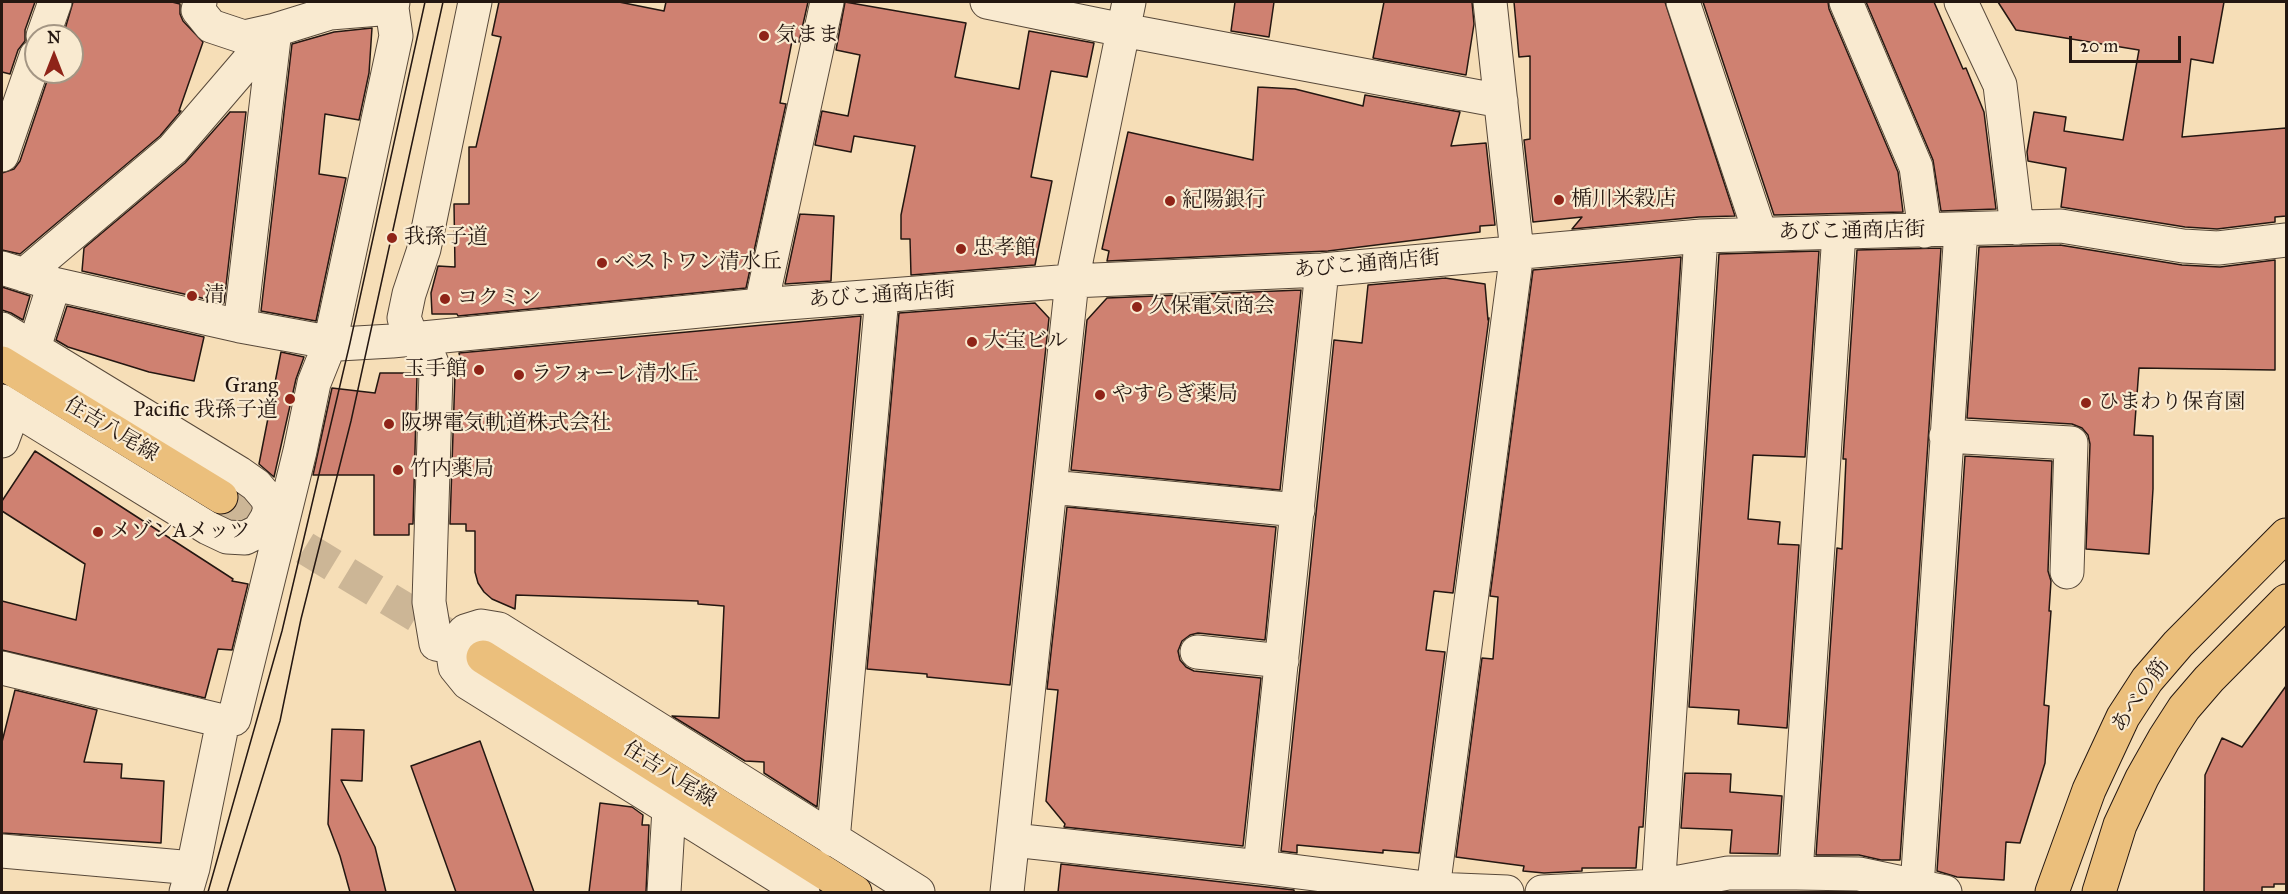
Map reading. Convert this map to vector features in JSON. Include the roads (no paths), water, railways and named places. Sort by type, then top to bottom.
[{"type":"main road","name":"住吉八尾線","points":[[2,363],[221,497]]},
{"type":"main road","name":"あべの筋","points":[[2052,892],[2089,789],[2123,717],[2147,680],[2178,644],[2286,535]]},
{"type":"main road","name":"あべの筋","points":[[2099,892],[2120,825],[2142,778],[2184,708],[2209,679],[2286,601]]},
{"type":"main road","name":"住吉八尾線","points":[[483,657],[855,892]]},
{"type":"street","points":[[47,24],[55,2]]},
{"type":"street","points":[[2,668],[224,721],[234,719],[300,451],[314,383],[330,343],[396,36],[392,5],[330,13],[244,37],[211,26],[198,10],[200,2]]},
{"type":"street","points":[[452,647],[436,644],[429,602],[436,373],[429,356],[412,338],[404,318],[409,294],[424,249],[475,2]]},
{"type":"street","points":[[761,305],[827,2]]},
{"type":"street","points":[[987,2],[1126,16],[1501,101]]},
{"type":"street","points":[[1433,889],[1517,252],[1490,2]]},
{"type":"street","points":[[1683,2],[1760,233]]},
{"type":"street","points":[[1846,2],[1916,167],[1925,231]]},
{"type":"street","points":[[1961,2],[2000,86],[2017,228]]},
{"type":"street","points":[[1007,892],[1072,281],[1126,16]]},
{"type":"street","points":[[34,348],[27,276],[173,149],[275,30]]},
{"type":"street","points":[[240,326],[275,30]]},
{"type":"street","points":[[2,155],[26,84]]},
{"type":"street","name":"あびこ通商店街","points":[[27,276],[240,326],[330,343],[368,343],[761,305],[1072,281],[1322,270],[1701,236],[2061,226],[2183,246],[2218,248],[2286,240]]},
{"type":"street","points":[[1542,892],[1658,889],[1728,873],[1859,874],[1931,890],[1946,436],[1961,230]]},
{"type":"street","points":[[1796,873],[1839,232]]},
{"type":"street","points":[[1658,889],[1701,236]]},
{"type":"street","points":[[1260,867],[1322,270]]},
{"type":"street","points":[[832,840],[882,297]]},
{"type":"street","points":[[2,329],[256,485],[267,498],[270,508],[259,531],[245,538],[227,537],[208,528],[8,405],[2,441]]},
{"type":"street","points":[[1946,436],[2071,443],[2067,572]]},
{"type":"street","points":[[1050,487],[1298,510]]},
{"type":"street","points":[[803,892],[468,683],[455,668],[452,647],[465,631],[481,626],[499,629],[918,892]]},
{"type":"street","points":[[1197,652],[1282,661]]},
{"type":"street","points":[[2,851],[190,880],[224,721]]},
{"type":"street","points":[[664,892],[669,809]]},
{"type":"street","points":[[1013,840],[1260,867],[1433,889],[1507,892]]},
{"type":"tunnel","points":[[221,497],[453,638]]},
{"type":"tram line","points":[[208,892],[282,631],[350,343],[425,2]]},
{"type":"tram line","points":[[227,892],[280,721],[301,619],[351,421],[443,2]]},
{"type":"place","name":"気まま","points":[[764,36]]},
{"type":"place","name":"楯川米穀店","points":[[1559,200]]},
{"type":"place","name":"紀陽銀行","points":[[1170,201]]},
{"type":"place","name":"我孫子道","points":[[392,238]]},
{"type":"place","name":"忠孝館","points":[[961,249]]},
{"type":"place","name":"ベストワン清水丘","points":[[602,263]]},
{"type":"place","name":"清","points":[[192,296]]},
{"type":"place","name":"コクミン","points":[[445,299]]},
{"type":"place","name":"久保電気商会","points":[[1137,307]]},
{"type":"place","name":"大宝ビル","points":[[972,342]]},
{"type":"place","name":"玉手館","points":[[479,370]]},
{"type":"place","name":"ラフォーレ清水丘","points":[[519,375]]},
{"type":"place","name":"やすらぎ薬局","points":[[1100,395]]},
{"type":"place","name":"Grang Pacific 我孫子道","points":[[290,399]]},
{"type":"place","name":"ひまわり保育園","points":[[2086,403]]},
{"type":"place","name":"阪堺電気軌道株式会社","points":[[389,424]]},
{"type":"place","name":"竹内薬局","points":[[398,470]]},
{"type":"place","name":"メゾンAメッツ","points":[[98,532]]}]
